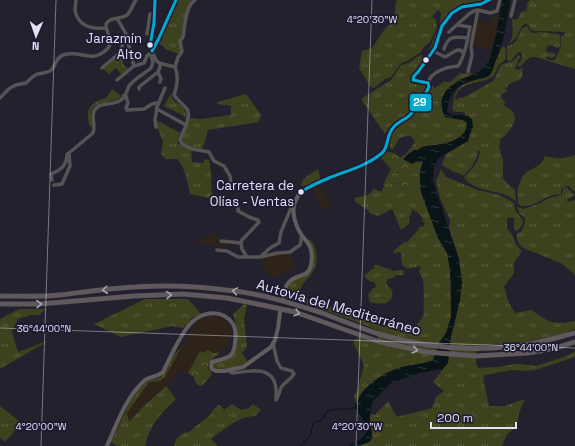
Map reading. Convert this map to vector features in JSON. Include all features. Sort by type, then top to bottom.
[{"type":"highway","name":"Autovía del Mediterráneo","points":[[0,296],[58,295],[135,287],[182,286],[226,290],[269,297],[401,340],[451,348],[476,349],[523,345],[575,333]]},
{"type":"highway","name":"Autovía del Mediterráneo","points":[[0,304],[40,304],[134,296],[183,294],[227,298],[295,312],[377,341],[426,352],[476,356],[528,353],[556,348],[575,342]]},
{"type":"main road","points":[[283,297],[286,287],[290,281],[305,274],[309,270],[311,264],[312,257],[310,247],[296,224],[294,207],[295,202],[301,192],[364,164],[379,156],[386,149],[390,132],[393,127],[412,114],[429,87],[428,83],[424,81],[417,82],[413,80],[414,76],[433,51],[441,28],[445,22],[452,13],[460,7],[467,4],[486,2],[489,0]]},
{"type":"main road","points":[[107,446],[120,416],[131,396],[145,380],[158,376],[162,372],[188,326],[194,320],[200,316],[210,313],[219,313],[233,324],[235,331],[235,347],[233,352],[225,358],[212,362],[211,366],[212,369],[216,371],[229,370],[249,363],[271,347],[278,328],[280,312]]},
{"type":"street","points":[[76,0],[77,16],[82,23],[92,28],[106,28]]},
{"type":"street","points":[[0,98],[14,85],[26,82],[38,74],[48,72],[52,69],[60,56],[76,53],[95,57],[102,54],[110,44],[106,24],[108,21],[127,15],[136,0]]},
{"type":"street","points":[[52,180],[51,174],[64,165],[67,160],[67,154],[93,133],[92,117],[94,111],[100,105],[120,101],[126,96],[129,87],[135,80],[151,68],[153,62],[150,44],[154,23],[155,0]]},
{"type":"street","points":[[116,80],[134,66],[144,63],[159,38],[176,0]]},
{"type":"street","points":[[195,0],[188,8],[180,41],[182,51],[178,57],[175,67],[177,70],[177,83],[174,95],[187,110],[188,118],[180,139],[182,144],[192,149],[209,152],[214,161],[224,166],[230,176],[231,184]]},
{"type":"street","points":[[449,32],[469,14],[478,10],[490,13],[497,11],[500,0]]},
{"type":"street","points":[[511,16],[515,0]]},
{"type":"street","points":[[468,72],[472,55],[478,10]]},
{"type":"street","points":[[146,34],[150,14],[155,13]]},
{"type":"street","points":[[117,18],[126,34],[134,66]]},
{"type":"street","points":[[428,83],[429,79],[439,71],[446,67],[458,66],[461,62],[470,27],[457,25]]},
{"type":"street","points":[[102,68],[120,52],[126,34]]},
{"type":"street","points":[[444,49],[450,39],[454,36],[468,38]]},
{"type":"street","points":[[433,51],[445,56],[457,50],[464,53]]},
{"type":"street","points":[[151,52],[159,63],[175,67]]},
{"type":"street","points":[[139,89],[138,87],[158,72],[160,67],[159,63]]},
{"type":"street","points":[[158,72],[161,79],[160,82]]},
{"type":"street","points":[[156,127],[155,120],[157,107],[165,88]]},
{"type":"street","points":[[126,96],[128,102],[126,108],[127,110],[144,109],[156,103],[157,107],[186,125]]},
{"type":"street","points":[[54,185],[62,184],[68,172],[70,166],[69,153]]},
{"type":"street","points":[[260,257],[270,248],[279,243],[281,232],[291,208],[294,207]]},
{"type":"street","points":[[238,208],[238,211],[258,220],[259,222],[242,240],[242,249],[247,257]]},
{"type":"street","points":[[217,250],[227,251],[238,257],[260,257],[290,252],[300,245],[302,236]]},
{"type":"street","points":[[221,241],[241,243]]},
{"type":"street","points":[[229,370],[233,373],[265,372],[274,382],[276,400],[284,383],[294,374],[292,371],[282,368],[277,361],[273,343]]},
{"type":"shaded area","points":[[493,14],[499,15],[492,50],[472,46],[477,20],[492,23]]},
{"type":"shaded area","points":[[320,185],[319,187],[322,188],[331,205],[322,210],[312,187]]},
{"type":"shaded area","points":[[212,232],[215,232],[219,236],[217,237],[217,243],[229,243],[229,246],[225,246],[224,249],[199,242],[198,239],[210,236]]},
{"type":"shaded area","points":[[282,253],[283,255],[291,253],[293,257],[291,259],[296,267],[274,278],[273,276],[270,277],[269,274],[267,274],[262,259]]},
{"type":"shaded area","points":[[210,316],[224,319],[231,326],[232,333],[227,346],[220,352],[213,353],[208,351],[203,353],[193,364],[188,373],[179,369],[174,379],[144,406],[129,423],[127,413],[149,382],[160,381],[165,377],[196,322]]},
{"type":"green space","points":[[178,0],[192,0],[186,12],[180,40],[179,54],[165,49],[158,43]]},
{"type":"green space","points":[[397,0],[486,0],[461,4],[456,7],[449,14],[433,49],[429,54],[428,53],[432,42],[440,24],[441,13],[438,10],[432,17],[436,20],[437,27],[430,42],[421,52],[401,63],[391,77],[385,79],[374,88],[371,87],[359,68],[362,51],[372,48],[384,30],[394,20]]},
{"type":"green space","points":[[530,0],[575,0],[575,69],[535,57],[529,58],[518,67],[522,57],[521,52],[517,53],[512,60],[508,61],[507,46],[515,42],[521,30],[527,26],[532,33],[542,32],[559,34],[561,41],[561,36],[564,36],[564,32],[531,30],[526,24],[523,25],[515,39],[508,44],[512,39],[512,19],[517,20],[522,11],[526,12],[528,6],[526,5]],"holes":[[[561,41],[561,46],[555,60],[546,58],[547,56],[551,58],[554,57],[556,54],[545,50],[549,45],[558,48]]]},
{"type":"green space","points":[[504,46],[506,51],[505,60],[500,64],[493,76],[465,86],[457,93],[455,99],[457,100],[459,98],[463,98],[493,81],[501,65],[513,61],[519,55],[520,57],[515,68],[519,70],[522,67],[523,73],[521,79],[509,84],[505,90],[508,91],[502,94],[501,97],[505,103],[504,106],[514,113],[514,122],[512,127],[500,140],[499,147],[503,158],[503,178],[515,190],[516,202],[504,195],[475,186],[464,177],[477,162],[480,151],[478,151],[469,171],[463,176],[443,166],[442,164],[447,153],[468,141],[473,127],[468,116],[465,116],[465,113],[453,111],[454,98],[458,89],[466,83],[487,77],[501,48]]},
{"type":"green space","points":[[119,55],[124,61],[122,63],[128,69],[121,74],[116,68],[109,74],[104,70],[104,68]]},
{"type":"green space","points":[[422,55],[423,60],[415,73],[411,76],[410,81],[413,84],[424,83],[427,86],[408,115],[390,126],[385,134],[361,99],[391,80],[401,65],[409,63]]},
{"type":"green space","points":[[460,73],[474,74],[459,80],[442,102],[442,110],[427,109],[418,106],[432,86],[435,88],[445,81],[450,82]]},
{"type":"green space","points":[[112,89],[121,96],[127,90],[119,99],[96,105],[91,114],[92,127],[90,127],[88,121],[88,111],[92,104],[106,98]]},
{"type":"green space","points":[[171,93],[173,99],[185,110],[186,117],[164,106]]},
{"type":"green space","points":[[246,94],[261,115],[259,122],[208,130],[202,150],[183,143],[182,138],[190,118],[201,119],[231,115],[231,106],[214,103]]},
{"type":"green space","points":[[418,106],[433,110],[442,110],[445,117],[463,120],[467,123],[466,128],[464,133],[456,139],[446,143],[424,146],[418,150],[413,150],[403,159],[401,158],[402,156],[405,155],[415,142],[411,136],[402,137],[398,140],[392,150],[389,145],[391,132],[395,127],[410,119]]},
{"type":"green space","points":[[156,120],[180,133],[178,137],[178,145],[179,143],[182,146],[191,149],[192,162],[204,163],[204,159],[209,160],[212,199],[190,194],[186,175],[180,163],[177,159],[166,159],[161,154],[163,141],[157,127]]},
{"type":"green space","points":[[386,151],[394,153],[412,164],[423,161],[420,176],[421,192],[402,188],[386,178],[391,169],[381,158]]},
{"type":"green space","points":[[575,155],[575,192],[567,186],[561,189],[561,195],[550,196],[531,205],[522,206],[518,204],[518,190],[521,180],[527,172],[542,162],[545,156],[560,158]]},
{"type":"green space","points":[[318,169],[321,180],[301,186],[305,178]]},
{"type":"green space","points":[[441,169],[446,177],[478,190],[499,195],[513,202],[523,223],[518,230],[515,231],[514,218],[507,218],[507,228],[513,236],[516,245],[522,251],[514,262],[514,273],[504,287],[509,303],[515,313],[531,310],[550,322],[564,323],[575,321],[575,329],[557,335],[524,342],[477,346],[476,364],[478,368],[515,364],[536,366],[567,356],[575,351],[575,357],[535,370],[511,370],[485,375],[483,378],[489,406],[505,406],[525,399],[519,413],[518,420],[513,430],[507,434],[502,446],[359,446],[369,442],[371,437],[372,431],[370,413],[375,415],[388,401],[397,417],[432,408],[436,397],[444,391],[433,382],[448,362],[451,337],[460,300],[453,242],[449,228],[450,220],[440,198],[436,181]]},
{"type":"green space","points":[[386,178],[402,188],[421,192],[438,238],[447,253],[450,269],[451,317],[446,333],[439,343],[433,360],[396,369],[384,375],[364,392],[356,403],[354,397],[364,366],[353,342],[358,337],[376,343],[380,331],[330,312],[280,296],[281,294],[286,295],[290,283],[308,274],[312,268],[312,258],[306,239],[308,239],[315,247],[317,258],[314,271],[303,284],[301,289],[300,295],[304,298],[336,308],[383,327],[390,324],[396,324],[407,332],[420,321],[423,316],[424,304],[423,280],[419,272],[421,266],[408,269],[402,265],[401,253],[399,252],[394,254],[393,252],[403,243],[407,242],[419,227],[424,226],[425,223],[422,221],[423,219],[412,209],[409,217],[409,224],[401,230],[392,209],[378,216],[369,213],[369,211],[355,202],[355,198],[368,194],[374,188],[378,191],[382,191]]},
{"type":"green space","points":[[566,187],[575,195],[567,201],[575,200],[575,275],[561,263],[523,248],[517,240],[517,233],[521,232],[525,223],[525,218],[519,213],[517,207],[524,209],[551,197],[562,195],[563,189]]},
{"type":"green space","points":[[374,265],[378,265],[393,271],[405,271],[403,275],[396,275],[393,278],[387,279],[386,281],[392,290],[392,295],[391,299],[386,303],[378,304],[370,302],[368,295],[373,288],[376,287],[375,283],[368,280],[365,275],[374,269]]},
{"type":"green space","points":[[145,299],[188,299],[201,314],[192,318],[183,328],[172,326],[121,337],[94,324]]},
{"type":"green space","points":[[244,304],[247,305],[244,319],[247,347],[242,353],[247,361],[236,367],[215,369],[213,365],[215,362],[227,359],[237,342],[237,328],[233,314]]},
{"type":"green space","points":[[19,309],[47,309],[38,315],[31,315],[18,319],[12,332],[18,352],[50,340],[0,369],[0,319]]},
{"type":"green space","points":[[182,346],[165,377],[160,381],[149,382],[127,413],[129,422],[166,386],[176,399],[156,420],[149,432],[145,446],[117,446],[111,442],[130,402],[140,388],[147,381],[161,377],[174,355]]},
{"type":"green space","points":[[208,350],[213,353],[220,352],[209,363],[208,367],[212,374],[202,386],[197,384],[194,377],[188,373],[200,351],[203,353]]},
{"type":"green space","points":[[232,404],[241,410],[249,408],[253,404],[261,410],[255,416],[237,421],[211,439],[217,446],[174,446],[180,436],[191,431],[195,426],[210,415],[216,407],[219,405],[224,410]]},
{"type":"green space","points":[[0,406],[22,423],[5,442],[0,438]]},
{"type":"water","points":[[502,0],[510,0],[503,40],[490,75],[460,86],[453,93],[448,104],[447,112],[453,115],[468,116],[472,119],[473,127],[468,141],[437,160],[434,168],[433,182],[459,259],[462,282],[460,300],[451,337],[448,363],[443,369],[420,373],[391,383],[372,402],[370,426],[372,439],[369,442],[359,446],[348,446],[363,437],[367,430],[365,422],[355,408],[362,393],[368,386],[382,376],[398,368],[433,360],[439,343],[446,333],[451,317],[451,282],[447,253],[438,238],[421,192],[420,171],[423,161],[412,164],[403,159],[413,150],[418,150],[424,146],[451,141],[464,133],[467,123],[463,120],[445,117],[442,108],[442,101],[448,89],[459,81],[479,72],[489,61],[496,35]]},
{"type":"waterway","points":[[301,446],[311,434],[313,423],[322,420],[327,411],[355,408]]},
{"type":"transit line","name":"29","points":[[150,45],[154,23],[155,0]]},
{"type":"transit line","name":"29","points":[[152,51],[176,0]]},
{"type":"transit line","name":"29","points":[[301,192],[322,181],[363,165],[382,153],[386,148],[391,131],[397,124],[413,112],[421,102],[429,87],[428,83],[413,80],[414,76],[435,48],[442,26],[452,13],[462,7],[481,4],[489,0]]},
{"type":"place","name":"Jarazmín Alto","points":[[150,45]]},
{"type":"place","name":"Carretera de Olías - Ventas","points":[[301,192]]}]
